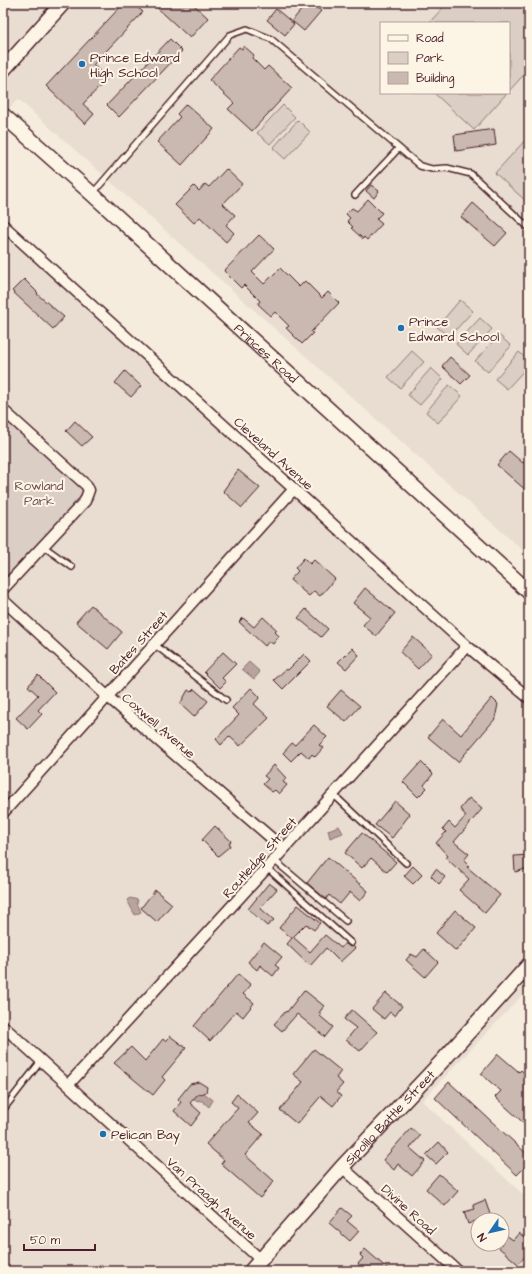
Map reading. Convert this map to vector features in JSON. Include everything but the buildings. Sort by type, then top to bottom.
[{"type":"main road","points":[[3,70],[56,5]]},
{"type":"main road","name":"Princes Road","points":[[3,115],[93,194],[529,592]]},
{"type":"main road","name":"Sipolilo Battle Street","points":[[251,1271],[342,1167],[528,967]]},
{"type":"street","name":"Cleveland Avenue","points":[[3,226],[91,304],[467,646],[529,698]]},
{"type":"street","points":[[3,410],[86,485],[89,490],[85,501],[3,589]]},
{"type":"street","name":"Bates Street","points":[[3,813],[294,489]]},
{"type":"street","name":"Coxwell Avenue","points":[[3,600],[107,696],[284,849]]},
{"type":"street","name":"Routledge Street","points":[[68,1085],[267,868],[467,646]]},
{"type":"street","name":"Van Praagh Avenue","points":[[3,1026],[261,1260]]},
{"type":"street","name":"Divine Road","points":[[342,1167],[456,1270]]},
{"type":"lane","points":[[93,194],[230,35],[247,28],[271,39],[420,166],[432,169],[447,168],[471,174],[529,228]]},
{"type":"lane","points":[[355,195],[399,148]]},
{"type":"lane","points":[[43,546],[72,567]]},
{"type":"lane","points":[[154,644],[226,700]]},
{"type":"lane","points":[[333,794],[406,863]]},
{"type":"lane","points":[[274,860],[346,922]]},
{"type":"lane","points":[[267,868],[351,944]]},
{"type":"lane","points":[[3,1110],[41,1061]]},
{"type":"shaded area","name":"Prince Edward School","points":[[3,3],[529,3],[529,556],[18,99],[3,115]]},
{"type":"shaded area","points":[[3,222],[529,704],[529,988],[422,1101],[529,1200],[529,1271],[3,1271]]},
{"type":"shaded area","points":[[249,662],[260,672],[254,679],[242,669]]},
{"type":"shaded area","points":[[339,826],[343,833],[330,838],[328,830]]},
{"type":"shaded area","points":[[130,898],[138,900],[137,903],[141,912],[135,915],[127,900]]},
{"type":"shaded area","points":[[204,1093],[213,1100],[209,1107],[202,1101],[192,1100],[197,1095]]},
{"type":"green space","points":[[447,3],[529,3],[529,69],[510,90],[510,22],[430,22]]},
{"type":"green space","points":[[435,94],[506,94],[474,130]]},
{"type":"green space","points":[[283,105],[295,117],[270,144],[257,133]]},
{"type":"green space","points":[[298,120],[310,132],[285,159],[273,148]]},
{"type":"green space","points":[[529,136],[529,204],[495,173]]},
{"type":"green space","points":[[460,300],[473,311],[449,337],[437,327]]},
{"type":"green space","points":[[480,318],[492,329],[468,355],[456,344]]},
{"type":"green space","points":[[499,335],[511,346],[488,372],[475,361]]},
{"type":"green space","points":[[412,351],[424,362],[400,388],[388,377]]},
{"type":"green space","points":[[519,352],[529,361],[529,365],[507,389],[495,379]]},
{"type":"green space","points":[[431,368],[443,379],[420,405],[408,395]]},
{"type":"green space","points":[[449,385],[462,396],[438,423],[426,412]]},
{"type":"green space","name":"Rowland Park","points":[[3,412],[90,490],[3,589]]},
{"type":"place","name":"Prince Edward High School","points":[[82,64]]},
{"type":"place","name":"Prince Edward School","points":[[401,328]]},
{"type":"place","name":"Pelican Bay","points":[[103,1134]]}]
